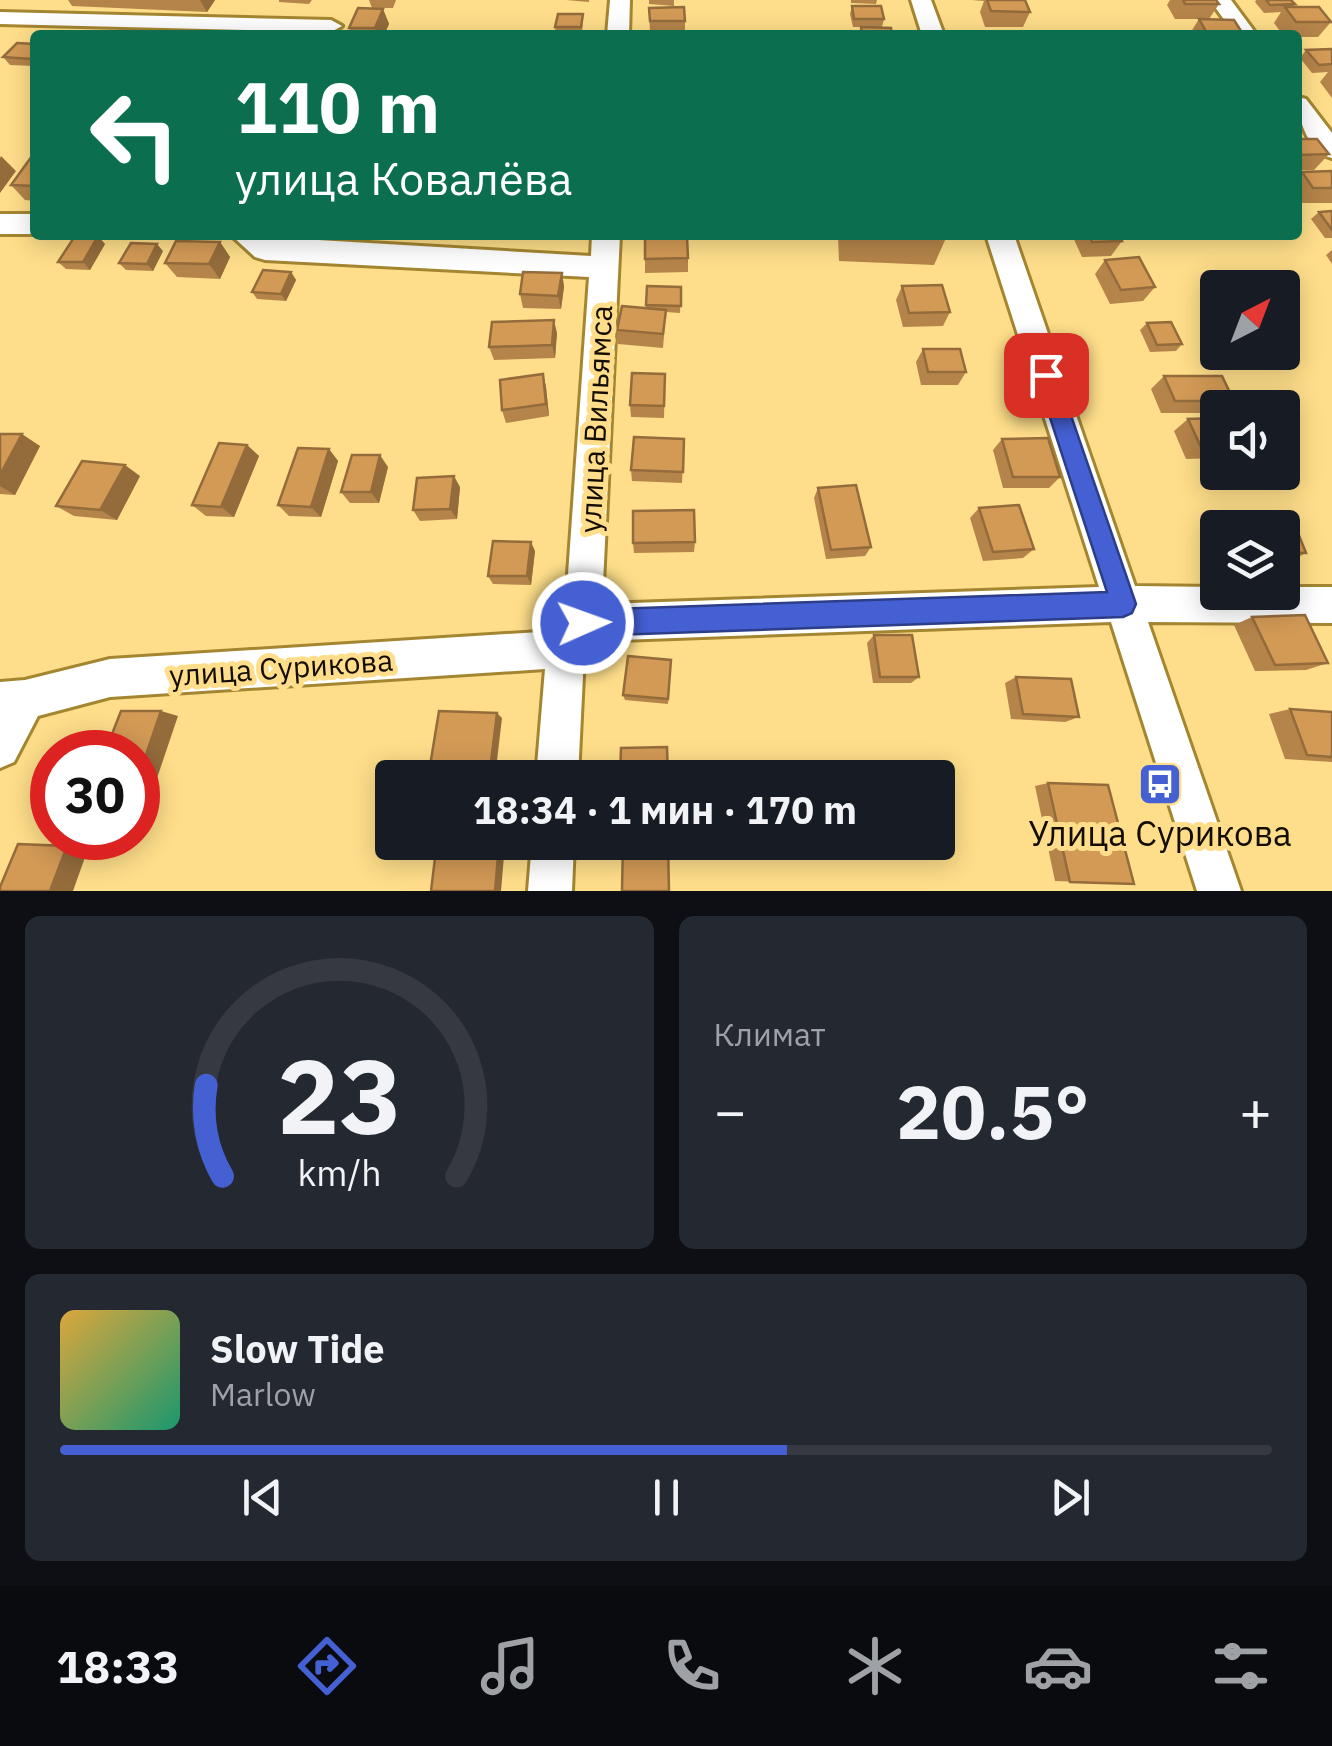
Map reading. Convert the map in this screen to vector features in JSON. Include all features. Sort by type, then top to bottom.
[{"type":"street","points":[[0,18],[329,30],[343,0]]},
{"type":"street","points":[[618,30],[620,0]]},
{"type":"street","points":[[921,0],[931,30]]},
{"type":"street","points":[[1220,0],[1242,30]]},
{"type":"street","points":[[1302,109],[1332,150]]},
{"type":"street","points":[[0,224],[30,224]]},
{"type":"street","points":[[252,240],[265,250],[605,251]]},
{"type":"street","points":[[1002,240],[1219,891]]},
{"type":"street","name":"улица Вильямса","points":[[559,760],[574,636],[605,251]]},
{"type":"street","name":"улица Сурикова","points":[[12,701],[110,678],[574,636],[1123,604],[1332,605]]},
{"type":"street","points":[[0,748],[12,701]]},
{"type":"street","points":[[550,891],[552,860]]},
{"type":"building","points":[[987,0],[1025,0],[1030,12],[991,11]]},
{"type":"building","points":[[1183,0],[1216,0],[1219,4],[1185,4]]},
{"type":"building","points":[[1266,0],[1291,0],[1295,4],[1270,5]]},
{"type":"building","points":[[852,6],[881,6],[884,19],[854,19]]},
{"type":"building","points":[[684,7],[685,21],[650,21],[649,8]]},
{"type":"building","points":[[1285,7],[1319,7],[1331,22],[1296,22]]},
{"type":"building","points":[[358,8],[383,9],[375,28],[349,28]]},
{"type":"building","points":[[558,14],[583,14],[581,27],[555,27]]},
{"type":"building","points":[[1199,19],[1234,20],[1240,30],[1205,30]]},
{"type":"building","points":[[861,27],[891,30],[861,30]]},
{"type":"building","points":[[17,43],[30,44],[30,59],[3,57]]},
{"type":"building","points":[[1332,49],[1332,64],[1319,65],[1306,50]]},
{"type":"building","points":[[1302,139],[1317,139],[1329,154],[1302,155]]},
{"type":"building","points":[[30,159],[30,186],[11,185]]},
{"type":"building","points":[[1332,171],[1332,188],[1313,188],[1302,172]]},
{"type":"building","points":[[1332,211],[1332,230],[1319,212]]},
{"type":"building","points":[[72,240],[96,240],[83,262],[58,262]]},
{"type":"building","points":[[645,240],[687,240],[688,258],[645,259]]},
{"type":"building","points":[[176,241],[220,242],[209,264],[165,263]]},
{"type":"building","points":[[131,243],[157,244],[147,264],[119,263]]},
{"type":"building","points":[[1139,257],[1155,287],[1121,290],[1105,260]]},
{"type":"building","points":[[263,270],[291,272],[281,294],[252,292]]},
{"type":"building","points":[[523,272],[562,273],[558,296],[520,294]]},
{"type":"building","points":[[942,285],[950,312],[909,313],[902,286]]},
{"type":"building","points":[[647,286],[681,287],[681,306],[646,305]]},
{"type":"building","points":[[622,306],[666,310],[663,334],[617,330]]},
{"type":"building","points":[[554,320],[552,345],[489,347],[492,322]]},
{"type":"building","points":[[1171,322],[1182,344],[1157,345],[1147,323]]},
{"type":"building","points":[[923,349],[960,349],[966,372],[928,372]]},
{"type":"building","points":[[632,373],[665,374],[664,406],[630,405]]},
{"type":"building","points":[[543,374],[546,404],[502,410],[500,380]]},
{"type":"building","points":[[1164,376],[1222,376],[1229,390],[1200,390],[1200,401],[1175,401]]},
{"type":"building","points":[[1188,419],[1200,419],[1200,445]]},
{"type":"building","points":[[0,434],[22,434],[0,475]]},
{"type":"building","points":[[634,437],[684,439],[683,472],[631,470]]},
{"type":"building","points":[[1048,438],[1060,477],[1013,477],[1002,439]]},
{"type":"building","points":[[219,443],[247,445],[221,507],[192,505]]},
{"type":"building","points":[[298,448],[329,449],[311,507],[278,505]]},
{"type":"building","points":[[352,455],[380,455],[371,492],[341,492]]},
{"type":"building","points":[[82,461],[125,465],[100,510],[56,506]]},
{"type":"building","points":[[454,476],[450,509],[413,510],[417,478]]},
{"type":"building","points":[[856,485],[871,547],[831,550],[818,488]]},
{"type":"building","points":[[1019,505],[1034,549],[993,552],[979,508]]},
{"type":"building","points":[[694,510],[695,542],[633,543],[633,511]]},
{"type":"building","points":[[493,541],[531,542],[527,576],[488,576]]},
{"type":"building","points":[[1305,615],[1328,663],[1275,665],[1252,617]]},
{"type":"building","points":[[874,635],[912,635],[919,677],[880,677]]},
{"type":"building","points":[[628,656],[671,660],[668,699],[623,695]]},
{"type":"building","points":[[1016,677],[1071,679],[1079,717],[1023,714]]},
{"type":"building","points":[[1290,709],[1332,712],[1332,757],[1307,755]]},
{"type":"building","points":[[121,711],[161,711],[154,730],[114,730]]},
{"type":"building","points":[[439,711],[497,713],[491,760],[431,760]]},
{"type":"building","points":[[667,747],[667,760],[621,760],[621,748]]},
{"type":"building","points":[[1048,783],[1108,785],[1134,884],[1070,882]]},
{"type":"building","points":[[18,844],[30,844],[30,860],[62,860],[50,891],[0,891]]},
{"type":"building","points":[[435,860],[498,860],[495,891],[431,891]]},
{"type":"building","points":[[623,860],[668,860],[669,891],[622,891]]},
{"type":"place","name":"Улица Сурикова","points":[[1160,784]]},
{"type":"route","points":[[583,623],[1123,604],[1046,375]]}]
